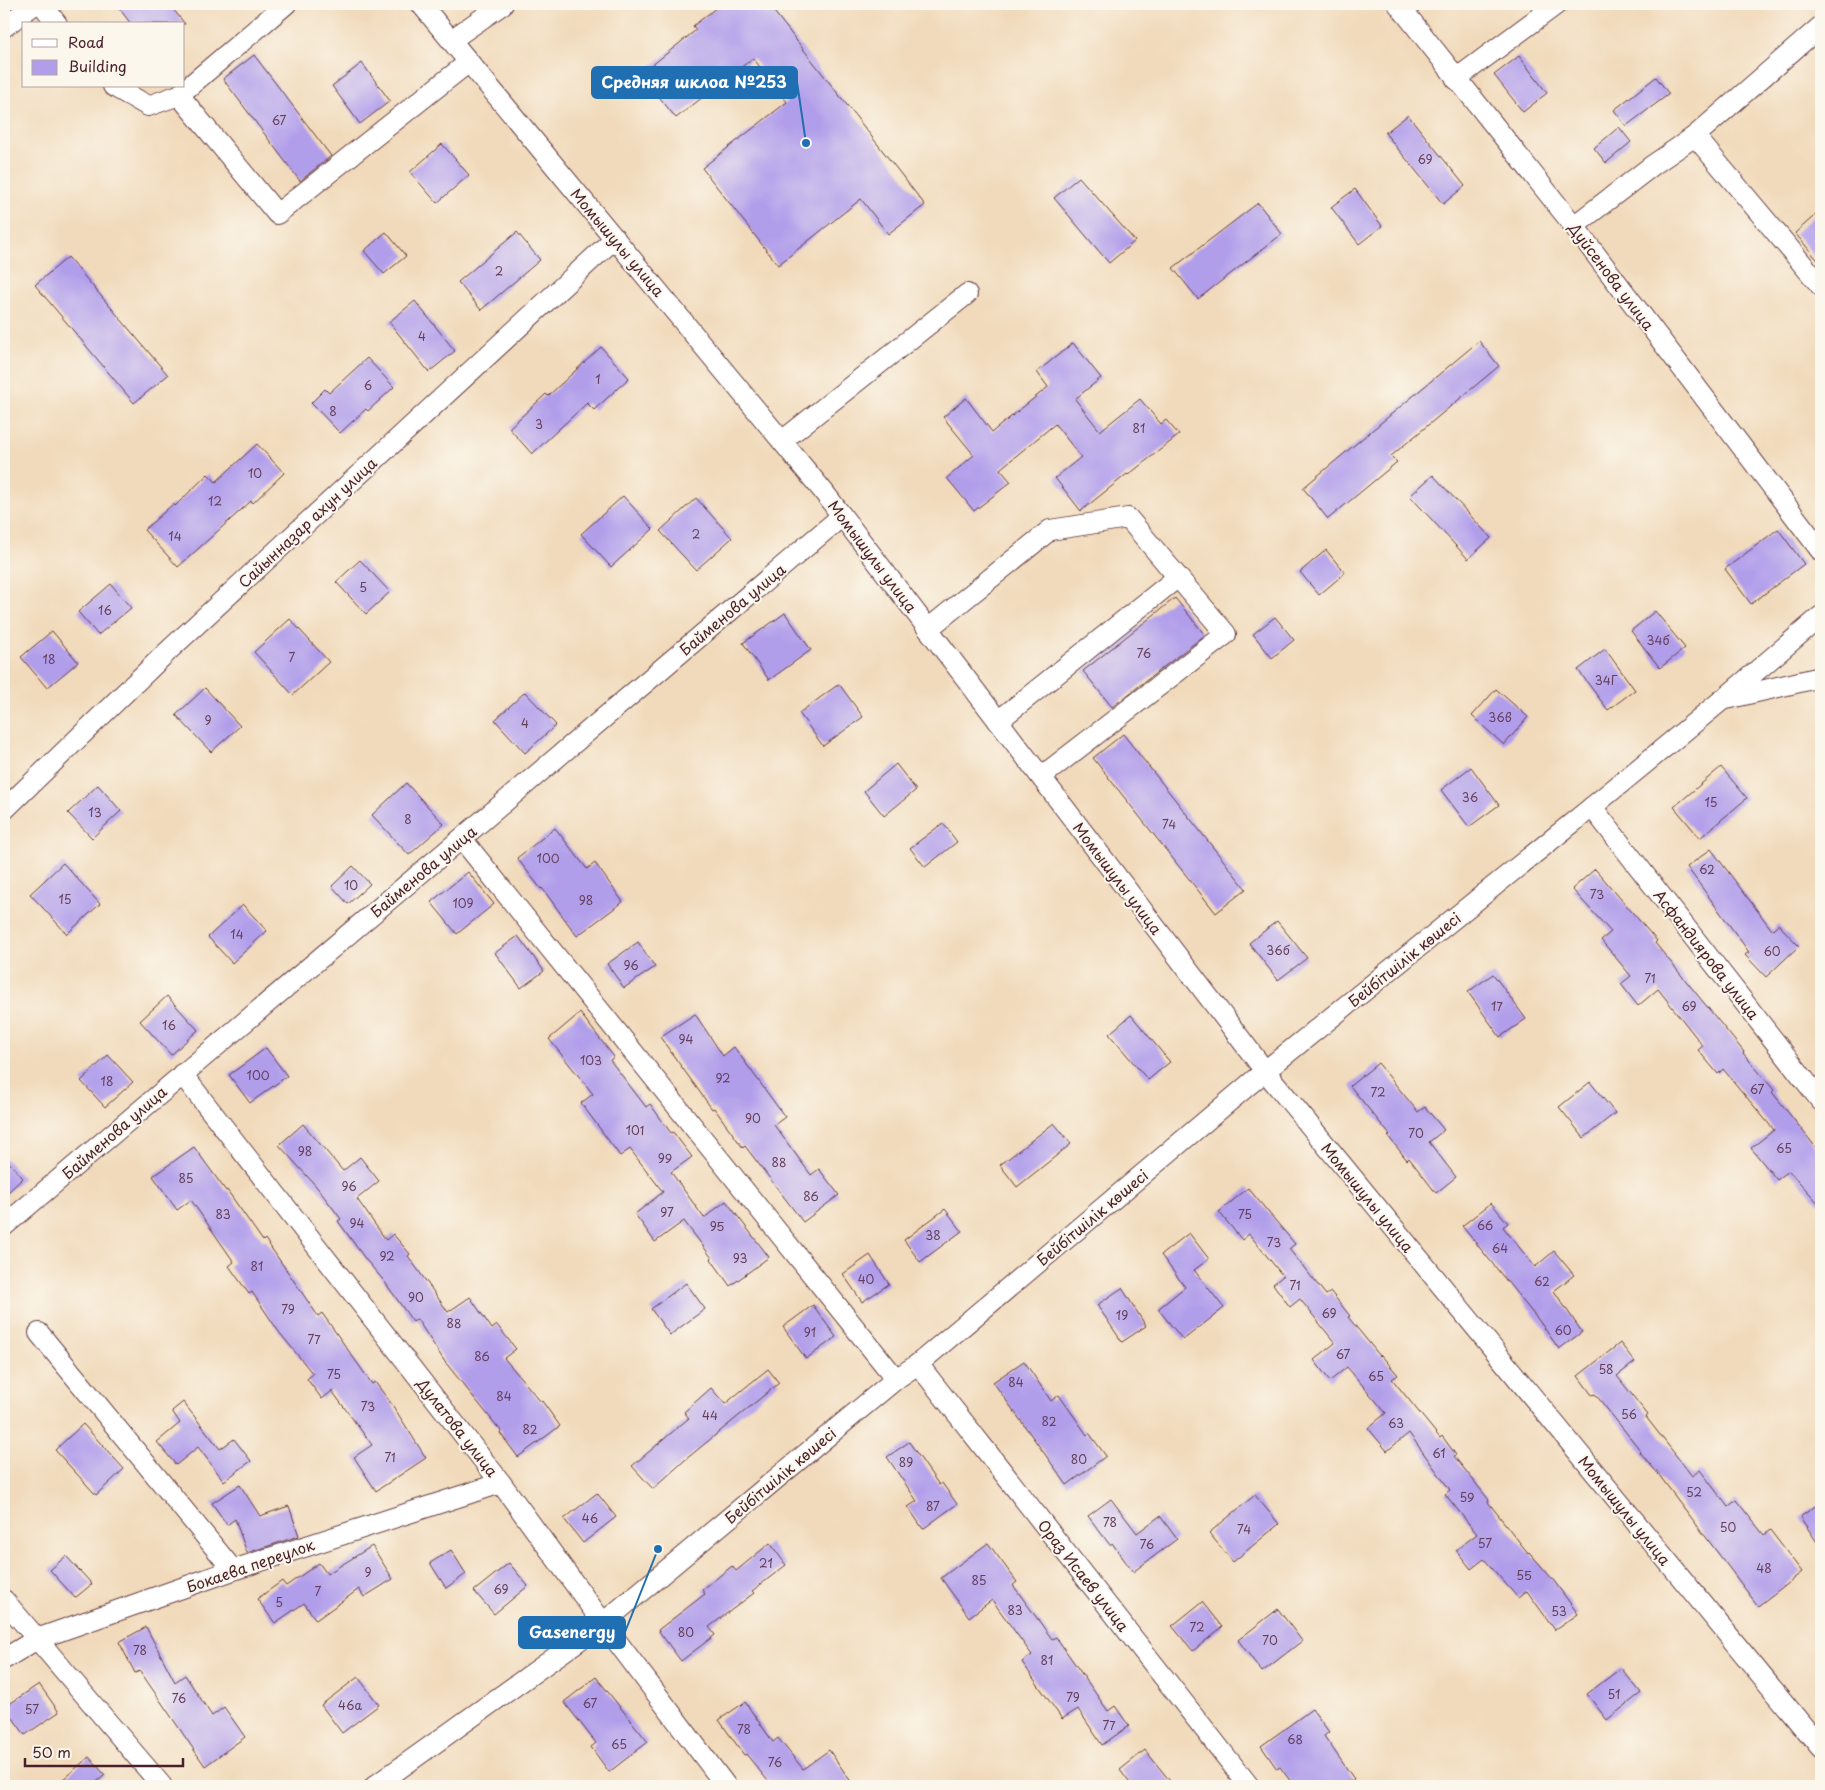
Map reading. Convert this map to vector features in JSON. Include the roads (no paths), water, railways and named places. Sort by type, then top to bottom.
[{"type":"street","points":[[4,27],[35,4]]},
{"type":"street","points":[[42,4],[56,22]]},
{"type":"street","points":[[116,88],[148,106],[179,95],[286,4]]},
{"type":"street","name":"Момышулы улица","points":[[421,4],[842,516],[1265,1072],[1821,1748]]},
{"type":"street","points":[[451,40],[503,4]]},
{"type":"street","name":"Дуйсенова улица","points":[[1398,4],[1574,226],[1821,551]]},
{"type":"street","points":[[1456,79],[1558,4]]},
{"type":"street","points":[[1574,226],[1695,136],[1821,26]]},
{"type":"street","points":[[179,95],[277,214],[469,62]]},
{"type":"street","points":[[1695,136],[1821,286]]},
{"type":"street","name":"Сайынназар ахун улица","points":[[4,810],[168,652],[615,238]]},
{"type":"street","points":[[782,441],[967,294]]},
{"type":"street","name":"Байменова улица","points":[[4,1226],[842,516]]},
{"type":"street","points":[[928,629],[1050,530],[1128,518],[1226,634],[1041,777]]},
{"type":"street","points":[[998,721],[1178,578]]},
{"type":"street","points":[[1722,700],[1821,616]]},
{"type":"street","name":"Бейбітшілік көшесі","points":[[375,1786],[603,1623],[896,1379],[918,1364],[1265,1072],[1592,808],[1722,700],[1821,677]]},
{"type":"street","name":"Асфандиярова улица","points":[[1592,808],[1821,1101]]},
{"type":"street","points":[[462,838],[896,1379]]},
{"type":"street","name":"Дулатова улица","points":[[182,1074],[501,1482],[603,1623],[726,1786]]},
{"type":"street","points":[[39,1333],[233,1570]]},
{"type":"street","name":"Ораз Исаев улица","points":[[918,1364],[1249,1786]]},
{"type":"street","name":"Бокаева переулок","points":[[4,1659],[38,1639],[233,1570],[501,1482]]},
{"type":"street","points":[[4,1600],[162,1786]]},
{"type":"place","name":"Средняя шклоа №253","points":[[806,143]]},
{"type":"place","name":"Gasenergy","points":[[658,1549]]}]
